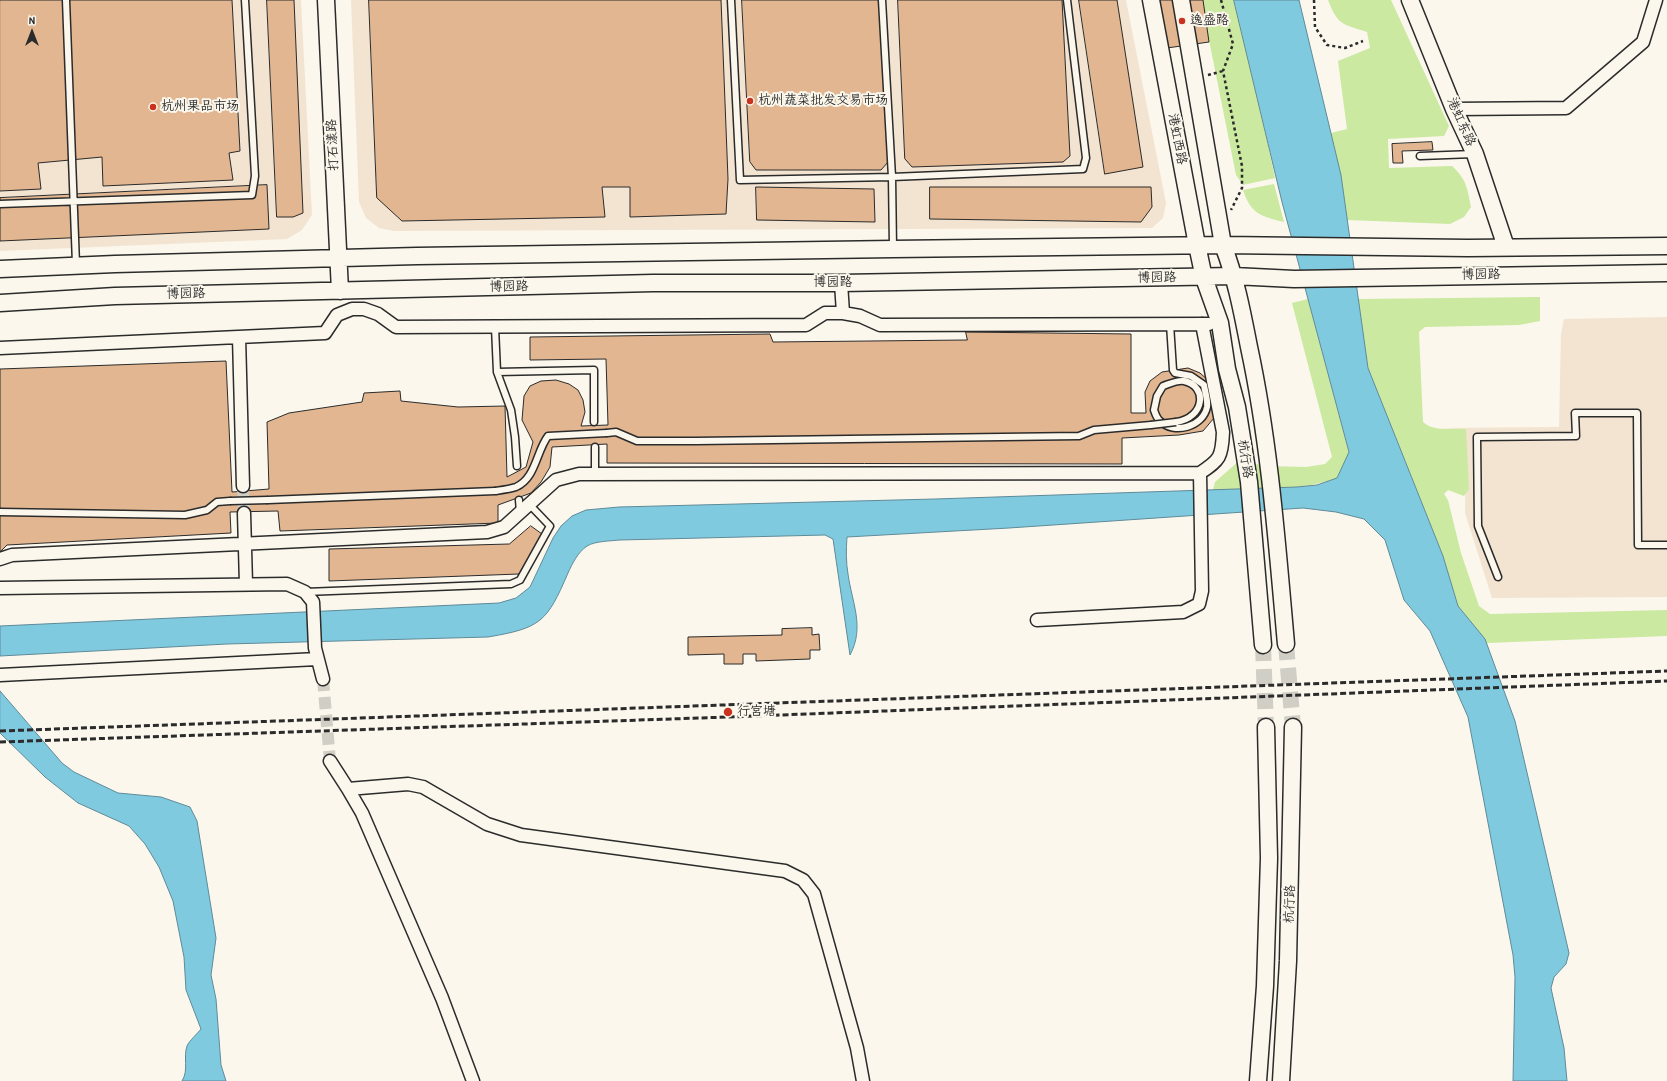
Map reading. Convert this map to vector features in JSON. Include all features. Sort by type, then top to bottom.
[{"type":"main road","name":"打石漾路","points":[[326,0],[340,291]]},
{"type":"main road","name":"港虹西路","points":[[1151,0],[1204,278]]},
{"type":"main road","name":"港虹西路","points":[[1181,0],[1223,245],[1234,276]]},
{"type":"main road","name":"港虹东路","points":[[1410,0],[1454,109],[1475,154],[1506,246]]},
{"type":"main road","points":[[0,269],[339,258],[893,249],[1197,245],[1667,246]]},
{"type":"main road","name":"博园路","points":[[0,303],[115,296],[653,283],[841,283],[1204,278],[1234,276],[1294,278],[1667,273]]},
{"type":"main road","name":"杭行路","points":[[1234,276],[1260,396],[1272,482],[1286,644]]},
{"type":"main road","name":"杭行路","points":[[1204,278],[1220,323],[1227,369],[1237,407],[1249,482],[1263,646]]},
{"type":"main road","name":"杭行路","points":[[1258,1081],[1265,986],[1269,858],[1266,727]]},
{"type":"main road","name":"杭行路","points":[[1281,1081],[1288,954],[1293,727]]},
{"type":"street","points":[[1454,109],[1566,108],[1643,42],[1656,0]]},
{"type":"street","points":[[841,283],[843,313]]},
{"type":"street","points":[[359,290],[364,308]]},
{"type":"street","points":[[0,348],[325,333],[337,315],[352,309],[364,308],[378,314],[396,327],[806,324],[825,313],[843,313],[860,316],[880,325],[1220,323]]},
{"type":"street","points":[[0,559],[12,555],[487,532],[504,527],[520,513],[524,502],[556,480],[579,474],[1200,473],[1216,463],[1222,450],[1222,432],[1202,324]]},
{"type":"street","points":[[239,337],[243,486]]},
{"type":"street","points":[[1037,620],[1183,612],[1199,604],[1202,591],[1200,473]]},
{"type":"street","points":[[244,513],[246,584]]},
{"type":"street","points":[[0,588],[288,584],[309,597],[316,653],[323,680]]},
{"type":"street","points":[[0,675],[316,653]]},
{"type":"street","points":[[330,761],[362,813],[442,998],[473,1081]]},
{"type":"street","points":[[348,789],[408,784],[424,787],[487,824],[521,835],[785,871],[803,880],[814,894],[857,1048],[863,1081]]},
{"type":"lane","points":[[66,0],[76,266]]},
{"type":"lane","points":[[0,204],[252,195],[255,176],[245,0]]},
{"type":"lane","points":[[731,0],[740,180],[892,177],[1083,169],[1086,158],[1067,0]]},
{"type":"lane","points":[[882,0],[892,177],[893,249]]},
{"type":"lane","points":[[1420,156],[1475,154]]},
{"type":"lane","points":[[0,512],[186,515],[207,510],[217,502],[495,491],[516,487],[529,478],[542,443],[548,436],[616,432],[638,441],[696,441],[1079,436],[1094,430],[1151,425],[1176,422],[1184,421],[1195,415],[1200,405],[1198,394],[1193,385],[1183,381],[1163,386],[1157,396],[1154,410],[1159,421],[1171,427],[1182,428],[1196,424],[1202,417],[1207,407],[1206,396],[1204,385],[1192,376],[1172,370],[1170,324]]},
{"type":"lane","points":[[495,327],[497,372],[511,410],[515,436],[517,466]]},
{"type":"lane","points":[[497,372],[594,370],[594,422]]},
{"type":"lane","points":[[1498,577],[1478,526],[1477,437],[1576,436],[1576,413],[1637,413],[1638,545],[1667,545]]},
{"type":"lane","points":[[595,447],[595,474]]},
{"type":"lane","points":[[309,597],[511,584],[520,580],[550,526],[524,502]]},
{"type":"path","points":[[1221,0],[1233,44],[1223,71],[1242,166],[1242,188],[1229,214]]},
{"type":"path","points":[[1314,0],[1315,27],[1328,45],[1345,48],[1363,41]]},
{"type":"shaded area","name":"杭州果品市场","points":[[0,0],[301,0],[312,215],[302,230],[287,239],[0,251]]},
{"type":"shaded area","name":"杭州蔬菜批发交易市场","points":[[351,0],[1126,0],[1166,203],[1163,218],[1152,228],[394,231],[379,228],[366,218],[359,202]]},
{"type":"shaded area","points":[[1667,317],[1667,597],[1492,598],[1465,513],[1466,429],[1436,428],[1559,427],[1561,334],[1564,319]]},
{"type":"green space","points":[[1201,0],[1237,0],[1275,178],[1243,185],[1236,175]]},
{"type":"green space","points":[[1328,0],[1391,0],[1449,126],[1444,136],[1388,139],[1389,168],[1452,166],[1464,180],[1466,185],[1471,207],[1464,217],[1450,224],[1347,220],[1341,175],[1331,133],[1347,129],[1338,61],[1370,48],[1367,32],[1342,23],[1335,15]]},
{"type":"green space","points":[[1274,184],[1284,222],[1258,213],[1249,204],[1243,190]]},
{"type":"green space","points":[[1540,297],[1540,321],[1519,325],[1425,327],[1419,332],[1423,422],[1432,427],[1443,429],[1466,429],[1469,489],[1464,496],[1448,490],[1444,494],[1448,500],[1461,553],[1479,606],[1490,614],[1667,610],[1667,636],[1487,643],[1458,606],[1443,556],[1368,368],[1358,299]]},
{"type":"green space","points":[[1308,299],[1349,453],[1337,478],[1307,486],[1291,488],[1213,490],[1215,482],[1240,460],[1264,466],[1306,467],[1325,464],[1332,457],[1292,303]]},
{"type":"water","points":[[1234,0],[1299,0],[1341,175],[1368,368],[1443,556],[1458,606],[1485,639],[1515,721],[1569,953],[1566,964],[1554,977],[1551,988],[1564,1048],[1567,1081],[1513,1081],[1515,977],[1513,955],[1468,717],[1430,631],[1404,600],[1385,540],[1364,519],[1336,512],[1303,508],[1009,528],[847,537],[847,570],[857,625],[857,635],[850,655],[833,539],[825,535],[620,540],[594,543],[587,546],[578,555],[571,566],[554,602],[540,620],[531,626],[520,630],[488,637],[227,644],[0,656],[0,626],[499,603],[516,598],[530,587],[553,538],[561,526],[572,516],[586,510],[619,507],[935,499],[1297,487],[1317,485],[1337,478],[1349,452],[1282,202]]},
{"type":"water","points":[[0,691],[62,763],[74,772],[118,793],[161,797],[190,807],[197,821],[216,938],[211,975],[216,999],[221,1065],[226,1081],[182,1081],[186,1068],[187,1046],[201,1029],[186,990],[184,957],[173,901],[159,867],[145,844],[129,826],[78,803],[45,777],[0,733]]},
{"type":"building","points":[[0,0],[232,0],[240,151],[229,153],[233,180],[103,186],[102,157],[38,163],[41,189],[0,191]]},
{"type":"building","points":[[267,0],[294,0],[303,213],[293,217],[277,217]]},
{"type":"building","points":[[369,0],[721,0],[728,179],[726,214],[630,217],[630,187],[602,187],[605,217],[402,221],[377,198]]},
{"type":"building","points":[[742,0],[879,0],[888,162],[881,170],[756,170],[750,162]]},
{"type":"building","points":[[898,0],[1062,0],[1070,156],[1063,162],[912,167],[905,159]]},
{"type":"building","points":[[1079,0],[1117,0],[1143,167],[1105,174]]},
{"type":"building","name":"逸盛路","points":[[1156,0],[1203,0],[1209,42],[1160,49]]},
{"type":"building","points":[[1432,142],[1433,150],[1402,151],[1403,163],[1393,163],[1392,144]]},
{"type":"building","points":[[267,185],[269,229],[0,241],[0,198]]},
{"type":"building","points":[[756,187],[874,189],[875,222],[757,220]]},
{"type":"building","points":[[930,187],[1151,187],[1152,207],[1141,222],[930,219]]},
{"type":"building","points":[[966,332],[1131,334],[1131,413],[1146,413],[1145,392],[1150,381],[1162,372],[1188,368],[1200,373],[1209,381],[1215,405],[1214,418],[1203,431],[1179,435],[1122,438],[1122,464],[607,463],[607,444],[552,447],[550,467],[541,482],[531,493],[498,505],[498,523],[280,531],[278,511],[230,512],[231,533],[7,545],[0,552],[0,369],[226,361],[232,492],[269,489],[267,422],[289,413],[362,402],[364,393],[400,391],[401,401],[458,407],[505,406],[507,477],[526,467],[533,442],[522,420],[524,396],[530,386],[541,381],[556,380],[569,384],[578,390],[583,400],[585,412],[581,426],[608,425],[606,359],[530,360],[530,337],[770,334],[773,342],[967,340]]},
{"type":"building","points":[[531,526],[542,534],[519,574],[329,581],[329,549],[509,544]]},
{"type":"building","points":[[812,628],[812,635],[819,634],[820,650],[810,650],[810,659],[756,661],[756,654],[743,654],[743,664],[724,664],[724,654],[688,655],[688,637],[782,635],[782,629]]},
{"type":"tunnel","points":[[243,486],[244,513]]},
{"type":"tunnel","points":[[1286,644],[1293,727]]},
{"type":"tunnel","points":[[1263,645],[1266,727]]},
{"type":"tunnel","points":[[323,679],[330,761]]},
{"type":"railway","points":[[0,731],[1667,671]]},
{"type":"railway","points":[[0,742],[728,717],[1667,681]]},
{"type":"place","name":"逸盛路","points":[[1182,21]]},
{"type":"place","name":"杭州蔬菜批发交易市场","points":[[750,101]]},
{"type":"place","name":"杭州果品市场","points":[[153,107]]},
{"type":"place","name":"行宫塘","points":[[728,712]]}]
